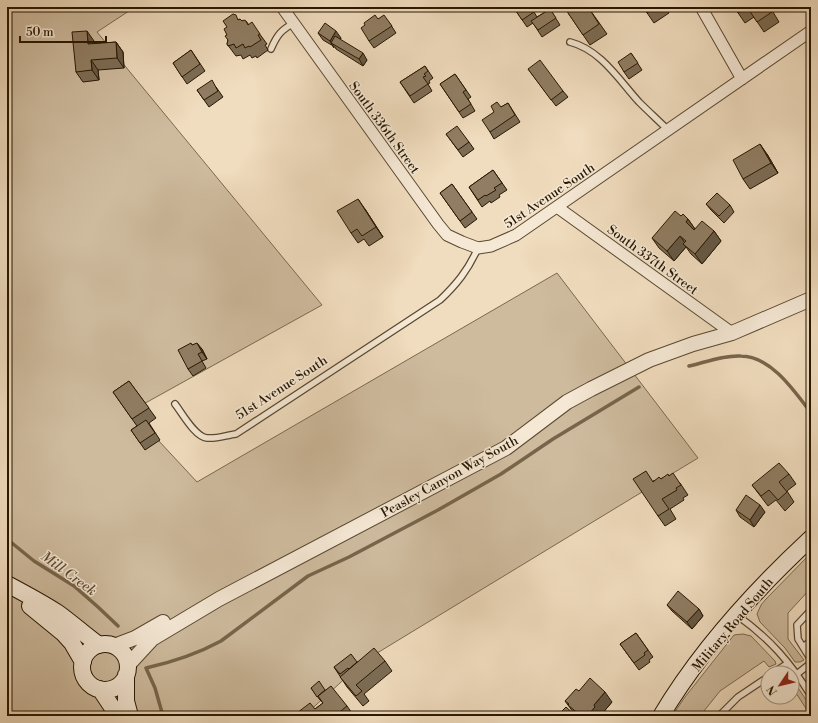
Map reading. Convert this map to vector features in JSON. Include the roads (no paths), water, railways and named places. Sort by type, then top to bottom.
[{"type":"main road","name":"Military Road South","points":[[661,716],[707,650],[736,614],[811,538]]},
{"type":"main road","points":[[7,584],[59,614],[81,632],[123,654],[127,670],[126,701],[130,716]]},
{"type":"main road","points":[[7,587],[63,633],[72,643],[83,662]]},
{"type":"main road","points":[[107,646],[89,651],[83,662],[82,669],[88,682],[100,689],[108,690],[122,682],[127,670]]},
{"type":"main road","points":[[100,689],[118,716]]},
{"type":"street","points":[[701,7],[742,79]]},
{"type":"street","name":"South 336th Street","points":[[287,8],[294,23],[438,224],[447,235],[478,248]]},
{"type":"street","name":"51st Avenue South","points":[[478,248],[491,246],[505,241],[557,207],[811,31]]},
{"type":"street","name":"South 337th Street","points":[[557,207],[732,333]]},
{"type":"street","name":"Peasley Canyon Way South","points":[[127,670],[152,639],[219,599],[506,448],[568,402],[649,360],[693,344],[732,333],[811,299]]},
{"type":"street","name":"Peasley Canyon Way South","points":[[107,646],[135,638],[157,625],[219,599]]},
{"type":"lane","points":[[271,49],[276,36],[285,28],[294,23]]},
{"type":"lane","points":[[570,42],[579,44],[596,54],[668,130]]},
{"type":"lane","name":"51st Avenue South","points":[[175,404],[196,432],[203,437],[217,437],[236,434],[440,300],[455,286],[471,264],[478,248]]},
{"type":"lane","points":[[811,610],[797,625],[798,639],[811,660]]},
{"type":"lane","points":[[736,614],[774,645],[788,663],[785,665]]},
{"type":"lane","points":[[803,647],[811,641]]},
{"type":"lane","points":[[800,672],[811,664]]},
{"type":"lane","points":[[800,679],[811,696]]},
{"type":"lane","points":[[719,716],[738,697],[760,682]]},
{"type":"waterway","points":[[689,366],[715,359],[735,356],[752,358],[772,368],[798,395],[811,413]]},
{"type":"waterway","points":[[163,716],[155,688],[146,668],[185,657],[221,641],[308,576],[349,557],[438,510],[501,474],[553,439],[639,387]]},
{"type":"waterway","name":"Mill Creek","points":[[7,539],[34,561],[74,586],[118,626]]}]
